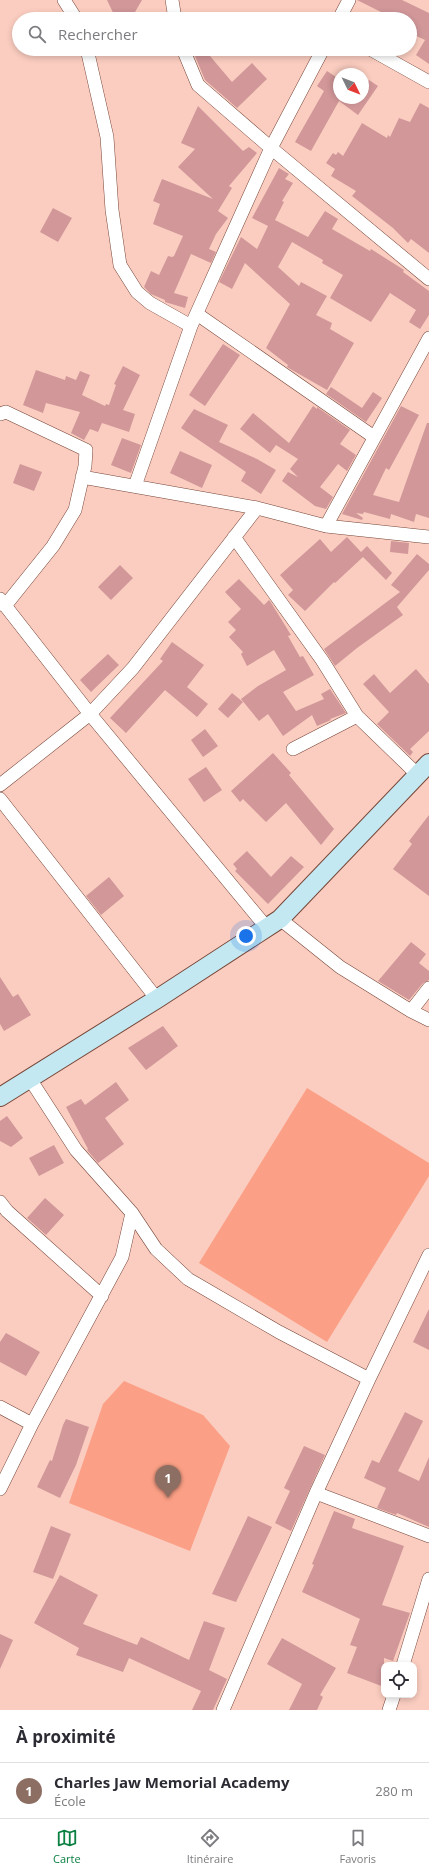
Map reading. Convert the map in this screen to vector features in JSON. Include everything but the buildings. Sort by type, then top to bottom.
[{"type":"street","points":[[64,0],[72,12]]},
{"type":"street","points":[[172,0],[174,12]]},
{"type":"street","points":[[343,12],[349,0]]},
{"type":"street","points":[[89,56],[107,137],[112,210],[120,265],[137,292],[150,303],[191,326]]},
{"type":"street","points":[[186,56],[198,85],[271,148],[429,279]]},
{"type":"street","points":[[135,486],[191,326],[271,148],[319,56]]},
{"type":"street","points":[[383,56],[429,82]]},
{"type":"street","points":[[197,314],[374,437]]},
{"type":"street","points":[[326,526],[429,338]]},
{"type":"street","points":[[0,414],[6,412],[86,450],[75,510],[53,546],[2,602],[90,714],[274,923],[340,967],[411,1011],[429,1020]]},
{"type":"street","points":[[82,477],[257,508],[326,526],[429,537]]},
{"type":"street","points":[[0,785],[90,714],[133,668],[257,508]]},
{"type":"street","points":[[0,1097],[157,999],[274,923],[424,769],[357,716],[322,660],[234,537]]},
{"type":"street","points":[[293,749],[357,716]]},
{"type":"street","points":[[0,799],[157,999]]},
{"type":"street","points":[[411,1011],[429,988]]},
{"type":"street","points":[[30,1079],[76,1150],[132,1213],[156,1249],[188,1279],[279,1332],[369,1379]]},
{"type":"street","points":[[0,1202],[7,1211],[102,1296]]},
{"type":"street","points":[[0,1488],[32,1424],[122,1257],[132,1213]]},
{"type":"street","points":[[223,1710],[316,1493],[429,1255]]},
{"type":"street","points":[[0,1407],[32,1424]]},
{"type":"street","points":[[316,1493],[429,1536]]},
{"type":"street","points":[[404,1662],[429,1579]]},
{"type":"street","points":[[390,1710],[393,1698]]},
{"type":"shaded area","points":[[307,1088],[429,1163],[429,1176],[327,1342],[199,1263]]},
{"type":"shaded area","points":[[124,1381],[203,1415],[230,1446],[190,1551],[69,1503],[103,1404]]},
{"type":"place","name":"Charles Jaw Memorial Academy","points":[[168,1498]]}]
